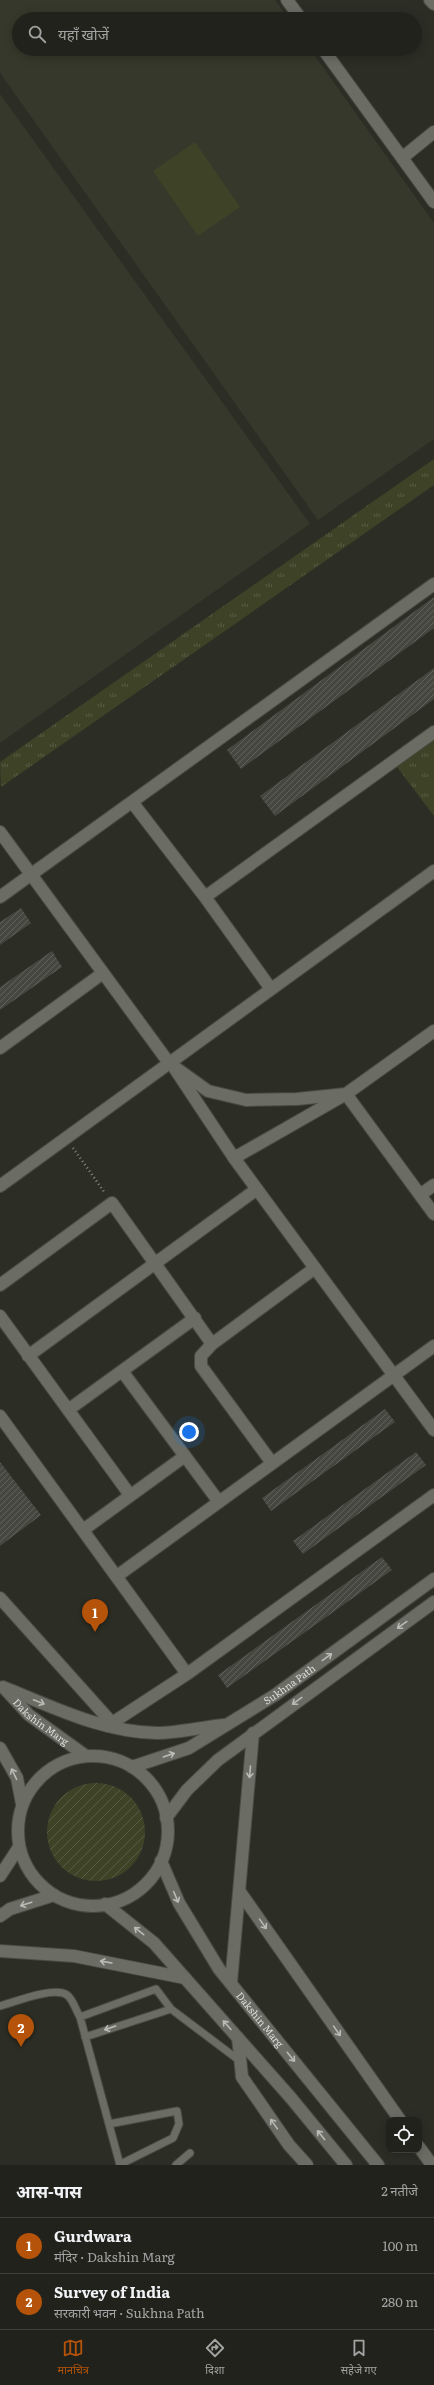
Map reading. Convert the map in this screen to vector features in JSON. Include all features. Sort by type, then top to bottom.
[{"type":"street","points":[[287,0],[296,12]]},
{"type":"street","points":[[430,0],[434,4]]},
{"type":"street","points":[[328,56],[434,202]]},
{"type":"street","points":[[402,158],[434,132]]},
{"type":"street","points":[[0,897],[434,584]]},
{"type":"street","points":[[205,897],[434,732]]},
{"type":"street","points":[[132,802],[205,897],[271,990]]},
{"type":"street","points":[[0,832],[172,1066],[234,1158],[434,1430]]},
{"type":"street","points":[[0,1186],[66,1138],[172,1066],[271,990],[434,871]]},
{"type":"street","points":[[0,1048],[103,973]]},
{"type":"street","points":[[234,1158],[346,1094],[434,1031]]},
{"type":"street","points":[[172,1066],[208,1091],[246,1100],[297,1099],[346,1094]]},
{"type":"street","points":[[346,1094],[434,1214]]},
{"type":"street","points":[[420,1195],[434,1185]]},
{"type":"street","points":[[28,1356],[257,1189]]},
{"type":"street","points":[[0,1285],[112,1203],[212,1344]]},
{"type":"street","points":[[272,1463],[201,1366],[201,1356],[212,1344],[315,1268]]},
{"type":"street","points":[[0,1316],[130,1495]]},
{"type":"street","points":[[68,1410],[195,1318]]},
{"type":"street","points":[[117,1576],[434,1346]]},
{"type":"street","points":[[122,1371],[219,1502]]},
{"type":"street","points":[[0,1416],[187,1674]]},
{"type":"street","points":[[82,1530],[185,1456]]},
{"type":"street","points":[[2,1604],[112,1723],[187,1674],[434,1495]]},
{"type":"street","name":"Sukhna Path","points":[[132,1767],[189,1748],[275,1695],[434,1579]]},
{"type":"street","name":"Sukhna Path","points":[[166,1818],[187,1790],[218,1760],[434,1602]]},
{"type":"street","points":[[2,1685],[86,1720],[114,1728],[158,1733],[227,1724]]},
{"type":"street","name":"Dakshin Marg","points":[[2,1685],[28,1715],[86,1756]]},
{"type":"street","points":[[230,1983],[240,1892],[253,1733]]},
{"type":"street","points":[[0,1748],[17,1778],[22,1804]]},
{"type":"street","points":[[86,1756],[114,1759],[132,1767],[142,1775],[158,1795],[166,1818],[167,1839],[161,1861],[147,1882],[130,1896],[105,1904],[87,1906],[74,1903],[54,1895],[45,1888],[24,1862],[17,1836],[22,1804],[28,1793],[44,1774],[56,1765],[86,1756]]},
{"type":"street","points":[[0,1876],[19,1847]]},
{"type":"street","name":"Dakshin Marg","points":[[161,1861],[179,1903],[219,1969],[378,2165]]},
{"type":"street","points":[[240,1892],[398,2117]]},
{"type":"street","points":[[0,1916],[10,1910],[54,1895]]},
{"type":"street","points":[[105,1904],[154,1943],[291,2098],[346,2165]]},
{"type":"street","points":[[0,1951],[74,1956],[185,1978]]},
{"type":"street","points":[[238,2038],[242,2077],[289,2145],[307,2165]]},
{"type":"street","points":[[422,2151],[432,2165]]},
{"type":"lane","points":[[80,2017],[156,1989],[171,2009],[240,2061]]},
{"type":"lane","points":[[0,2006],[47,1993],[62,1992],[69,1996],[80,2017],[109,2124],[121,2164],[173,2138],[179,2124],[177,2111],[109,2124]]},
{"type":"lane","points":[[85,2037],[171,2009]]},
{"type":"lane","points":[[176,2165],[190,2153]]},
{"type":"path","points":[[66,1138],[112,1203]]},
{"type":"shaded area","points":[[0,0],[275,0],[284,12],[12,12],[12,56],[315,56],[434,223],[434,439],[318,520],[0,73]]},
{"type":"shaded area","points":[[0,94],[310,524],[0,743]]},
{"type":"green space","points":[[195,142],[240,207],[198,236],[153,171]]},
{"type":"green space","points":[[434,459],[434,485],[1,787],[0,762]]},
{"type":"green space","points":[[434,739],[434,816],[397,767]]},
{"type":"green space","points":[[96,1783],[115,1786],[131,1797],[142,1813],[145,1832],[142,1851],[131,1867],[115,1878],[96,1881],[77,1878],[61,1867],[50,1851],[47,1832],[50,1813],[61,1797],[77,1786]]},
{"type":"building","points":[[434,597],[434,628],[241,769],[227,750]]},
{"type":"building","points":[[434,668],[434,699],[275,816],[260,796]]},
{"type":"building","points":[[21,908],[31,923],[0,945],[0,922]]},
{"type":"building","points":[[52,951],[62,967],[0,1010],[0,987]]},
{"type":"building","points":[[385,1409],[395,1422],[271,1511],[262,1498]]},
{"type":"building","points":[[416,1452],[426,1465],[303,1554],[293,1541]]},
{"type":"building","points":[[0,1462],[41,1515],[0,1546]]},
{"type":"building","points":[[382,1557],[392,1570],[227,1688],[218,1675]]},
{"type":"place","name":"Gurdwara","points":[[95,1632]]},
{"type":"place","name":"Survey of India","points":[[21,2047]]}]
